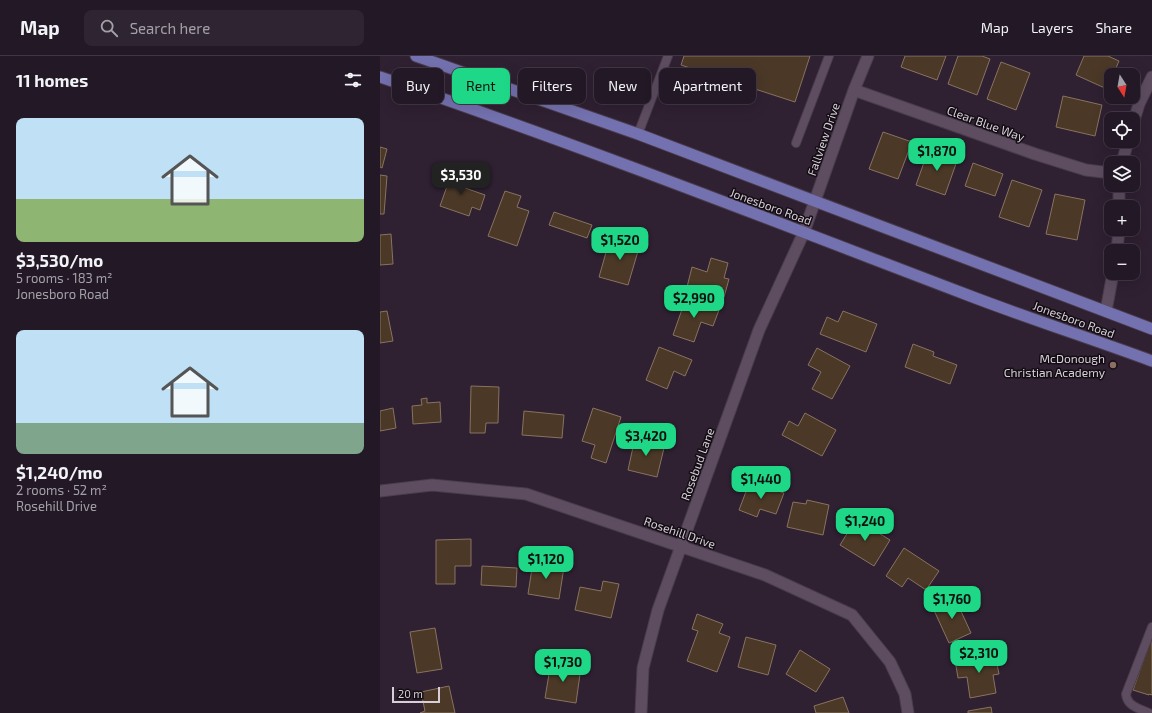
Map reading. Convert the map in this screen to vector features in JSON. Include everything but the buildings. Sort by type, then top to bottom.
[{"type":"main road","name":"Jonesboro Road","points":[[416,56],[638,134],[1152,329]]},
{"type":"main road","name":"Jonesboro Road","points":[[380,77],[462,105],[804,232],[968,295],[1152,361]]},
{"type":"street","name":"Fallview Drive","points":[[804,232],[854,90],[868,56]]},
{"type":"street","points":[[1137,112],[1152,77]]},
{"type":"street","name":"Clear Blue Way","points":[[854,90],[1035,154],[1086,170],[1104,172]]},
{"type":"street","name":"Rosebud Lane","points":[[641,713],[643,668],[658,610],[759,330],[804,232]]},
{"type":"street","points":[[1106,311],[1112,280]]},
{"type":"street","name":"Rosehill Drive","points":[[380,491],[432,485],[526,494],[765,575],[852,615],[890,662],[905,694],[908,713]]},
{"type":"lane","points":[[638,134],[668,56]]},
{"type":"lane","points":[[796,143],[829,56]]},
{"type":"lane","points":[[1148,713],[1126,701],[1126,694],[1152,627]]},
{"type":"place","name":"McDonough Christian Academy","points":[[1113,365]]}]
